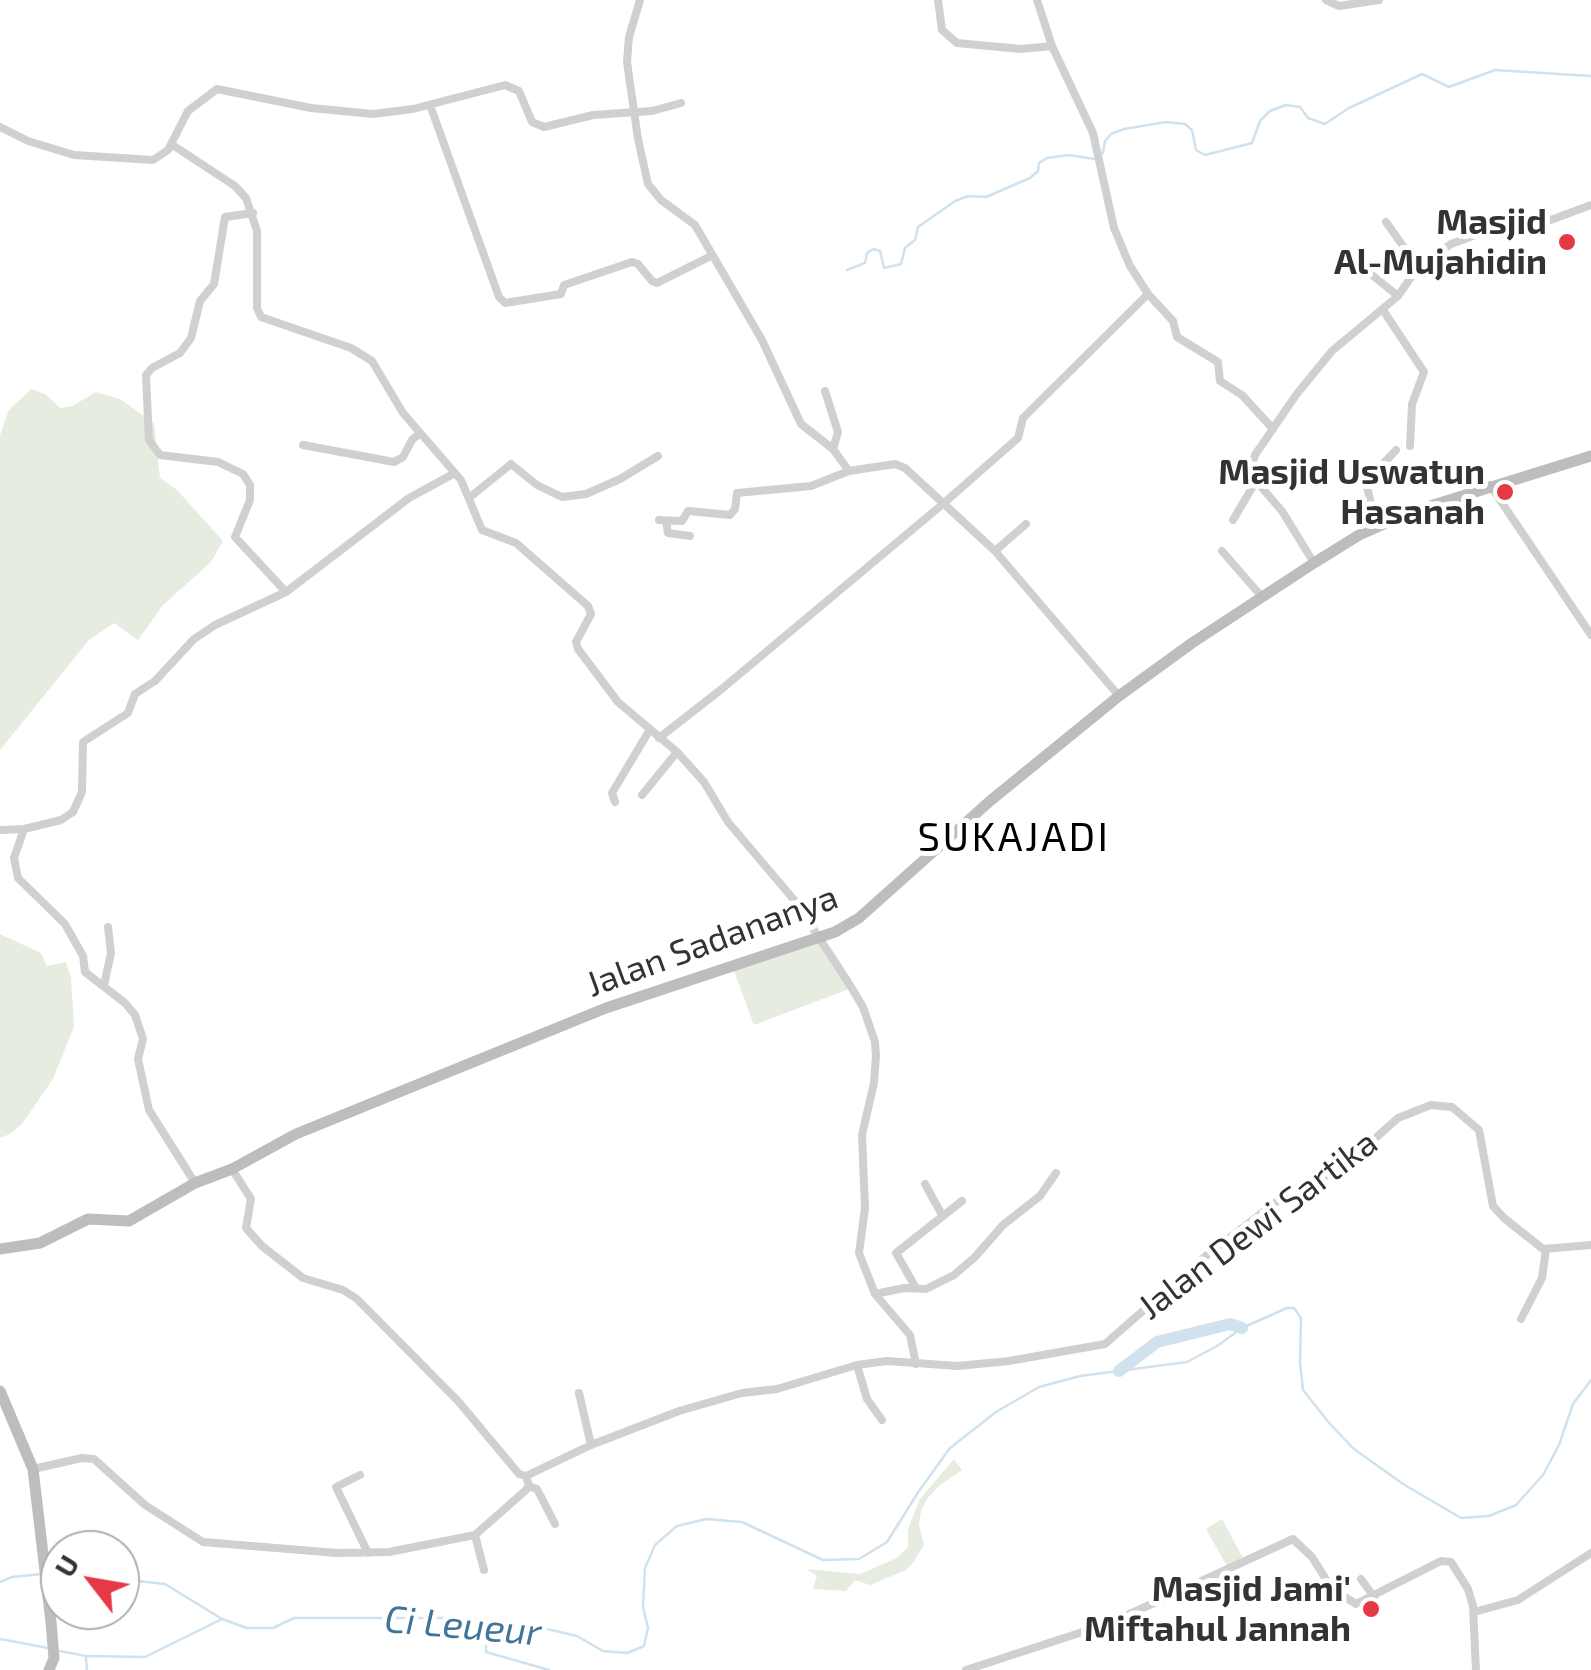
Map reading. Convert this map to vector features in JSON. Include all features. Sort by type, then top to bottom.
[{"type":"street","points":[[640,0],[627,46],[629,86],[651,189],[695,225],[762,340],[801,424],[833,449],[849,471]]},
{"type":"street","points":[[938,0],[942,30],[953,41],[1021,50],[1052,46]]},
{"type":"street","points":[[1037,0],[1052,46],[1084,110],[1120,246],[1148,294],[1173,321],[1177,337],[1218,362],[1220,381],[1242,395],[1273,429]]},
{"type":"street","points":[[1326,0],[1339,6],[1379,0]]},
{"type":"street","points":[[0,127],[22,139],[88,158],[153,160],[171,144],[188,111],[217,89],[310,108],[364,114],[430,105],[504,84],[519,91],[532,122],[540,126],[681,104]]},
{"type":"street","points":[[430,105],[503,302],[561,294],[564,285],[632,262],[657,283],[711,256]]},
{"type":"street","points":[[171,144],[240,190],[253,213],[257,308],[261,317],[361,353],[372,361],[403,413],[456,473],[482,530],[516,543],[588,606],[590,614],[576,648],[618,702],[677,752],[704,782],[728,822],[772,872],[820,937],[863,1007],[875,1042],[874,1083],[862,1134],[865,1208],[858,1247],[874,1294],[910,1335],[916,1364]]},
{"type":"street","points":[[1314,564],[1282,511],[1256,482],[1252,462],[1324,360],[1398,296],[1418,268],[1451,244],[1500,226],[1540,224],[1591,205]]},
{"type":"street","points":[[253,213],[228,215],[223,220],[213,287],[200,301],[193,333],[184,348],[148,371],[144,381],[149,440],[155,452],[165,457],[224,463],[248,480],[250,500],[236,536],[286,592]]},
{"type":"street","points":[[1386,222],[1418,268]]},
{"type":"street","points":[[1351,258],[1398,296]]},
{"type":"street","points":[[659,738],[944,504],[1018,438],[1024,418],[1148,294]]},
{"type":"street","points":[[1383,310],[1424,372],[1412,404],[1410,446]]},
{"type":"street","points":[[826,390],[838,432],[833,449]]},
{"type":"street","points":[[303,445],[394,462],[403,457],[420,433]]},
{"type":"street","points":[[1384,522],[1371,504],[1367,486],[1396,450]]},
{"type":"street","points":[[469,498],[508,466],[562,496],[586,494],[658,456]]},
{"type":"street","name":"Jalan Sadananya","points":[[0,1249],[40,1242],[88,1219],[129,1221],[296,1134],[606,1008],[820,937],[858,918],[990,800],[1120,696],[1262,596],[1384,522],[1490,485],[1591,456]]},
{"type":"street","points":[[690,536],[668,533],[663,521],[682,521],[688,511],[730,514],[735,509],[737,493],[811,486],[849,471],[895,464],[905,468],[995,551],[1120,696]]},
{"type":"street","points":[[0,830],[62,820],[73,812],[82,792],[82,742],[128,712],[135,694],[155,680],[194,639],[286,592],[409,498],[456,473]]},
{"type":"street","points":[[1232,520],[1256,482]]},
{"type":"street","points":[[1490,485],[1591,635]]},
{"type":"street","points":[[995,551],[1026,524]]},
{"type":"street","points":[[1222,550],[1262,596]]},
{"type":"street","points":[[616,802],[612,793],[650,730]]},
{"type":"street","points":[[642,795],[677,752]]},
{"type":"street","points":[[24,829],[14,858],[18,878],[64,924],[83,956],[84,970],[135,1015],[143,1039],[138,1059],[149,1110],[195,1184]]},
{"type":"street","points":[[104,985],[112,953],[108,927]]},
{"type":"street","name":"Jalan Dewi Sartika","points":[[526,1476],[678,1411],[858,1366],[888,1361],[949,1367],[1105,1344],[1207,1255],[1278,1200],[1342,1167],[1398,1118],[1431,1105],[1452,1107],[1479,1130],[1493,1206],[1519,1232],[1546,1249]]},
{"type":"street","points":[[232,1169],[251,1199],[246,1228],[262,1246],[302,1278],[357,1298],[458,1401],[519,1474],[526,1476],[555,1524]]},
{"type":"street","points":[[874,1294],[930,1288],[954,1275],[1003,1224],[1040,1196],[1056,1173]]},
{"type":"street","points":[[924,1184],[942,1215]]},
{"type":"street","points":[[916,1288],[896,1253],[962,1201]]},
{"type":"street","points":[[1521,1319],[1542,1278],[1546,1249],[1591,1244]]},
{"type":"street","points":[[858,1366],[867,1399],[882,1420]]},
{"type":"street","points":[[0,1391],[33,1469],[52,1634],[50,1670]]},
{"type":"street","points":[[579,1393],[591,1445]]},
{"type":"street","points":[[33,1469],[82,1458],[98,1460],[145,1505],[203,1542],[316,1553],[389,1552],[475,1535],[529,1486]]},
{"type":"street","points":[[360,1475],[336,1488],[368,1553]]},
{"type":"street","points":[[475,1535],[484,1570]]},
{"type":"street","points":[[966,1670],[1110,1622],[1291,1539],[1302,1544],[1335,1592],[1356,1604],[1446,1560],[1454,1565],[1474,1612],[1476,1670]]},
{"type":"street","points":[[1474,1612],[1518,1600],[1591,1553]]},
{"type":"street","points":[[1362,1579],[1374,1597]]},
{"type":"shaded area","points":[[31,389],[45,394],[60,408],[72,406],[96,392],[120,399],[154,423],[160,478],[177,490],[223,541],[211,562],[163,605],[138,640],[114,623],[89,640],[0,750],[0,435],[9,410]]},
{"type":"shaded area","points":[[0,934],[41,953],[47,966],[66,962],[71,978],[74,1027],[53,1079],[22,1124],[0,1138]]},
{"type":"shaded area","points":[[821,941],[849,989],[754,1025],[733,968]]},
{"type":"shaded area","points":[[954,1459],[962,1470],[926,1500],[919,1524],[924,1545],[906,1570],[870,1585],[855,1580],[846,1591],[813,1589],[817,1576],[806,1569],[860,1574],[897,1558],[908,1547],[908,1529],[920,1499]]},
{"type":"shaded area","points":[[1222,1519],[1243,1558],[1227,1566],[1206,1529]]},
{"type":"waterway","points":[[847,270],[865,263],[867,253],[873,249],[880,251],[884,268],[901,264],[905,248],[915,240],[918,227],[955,201],[968,196],[986,197],[1030,178],[1047,158],[1069,155],[1094,159],[1103,153],[1111,134],[1124,129],[1166,122],[1185,124],[1192,130],[1196,150],[1205,155],[1252,143],[1260,121],[1270,111],[1286,105],[1300,107],[1308,118],[1325,124],[1349,108],[1422,74],[1449,87],[1495,70],[1591,76]]},
{"type":"waterway","name":"Ci Leueur","points":[[140,1581],[165,1584],[222,1619],[247,1628],[273,1628],[294,1618],[456,1618],[526,1624],[577,1636],[603,1651],[627,1653],[644,1646],[648,1628],[643,1607],[645,1568],[655,1545],[677,1526],[706,1519],[742,1522],[823,1560],[859,1559],[887,1542],[950,1448],[996,1412],[1039,1387],[1080,1376],[1187,1362],[1242,1328],[1287,1308],[1294,1308],[1301,1318],[1303,1390],[1330,1424],[1354,1449],[1461,1518],[1489,1516],[1516,1505],[1543,1475],[1559,1445],[1573,1404],[1591,1380]]},
{"type":"waterway","name":"Ci Leueur","points":[[1119,1371],[1157,1342],[1230,1324],[1242,1328]]},
{"type":"waterway","name":"Ci Leueur","points":[[0,1582],[40,1574]]},
{"type":"waterway","name":"Ci Leueur","points":[[60,1651],[86,1656],[145,1657],[222,1619]]},
{"type":"waterway","points":[[486,1622],[486,1652],[549,1670]]},
{"type":"waterway","name":"Ci Leueur","points":[[0,1639],[48,1648]]},
{"type":"waterway","points":[[86,1658],[87,1670]]},
{"type":"place","name":"Masjid Al-Mujahidin","points":[[1567,242]]},
{"type":"place","name":"Masjid Uswatun Hasanah","points":[[1505,492]]},
{"type":"place","name":"Masjid Jami' Miftahul Jannah","points":[[1371,1609]]},
{"type":"district","name":"SUKAJADI","points":[[1014,838]]}]
